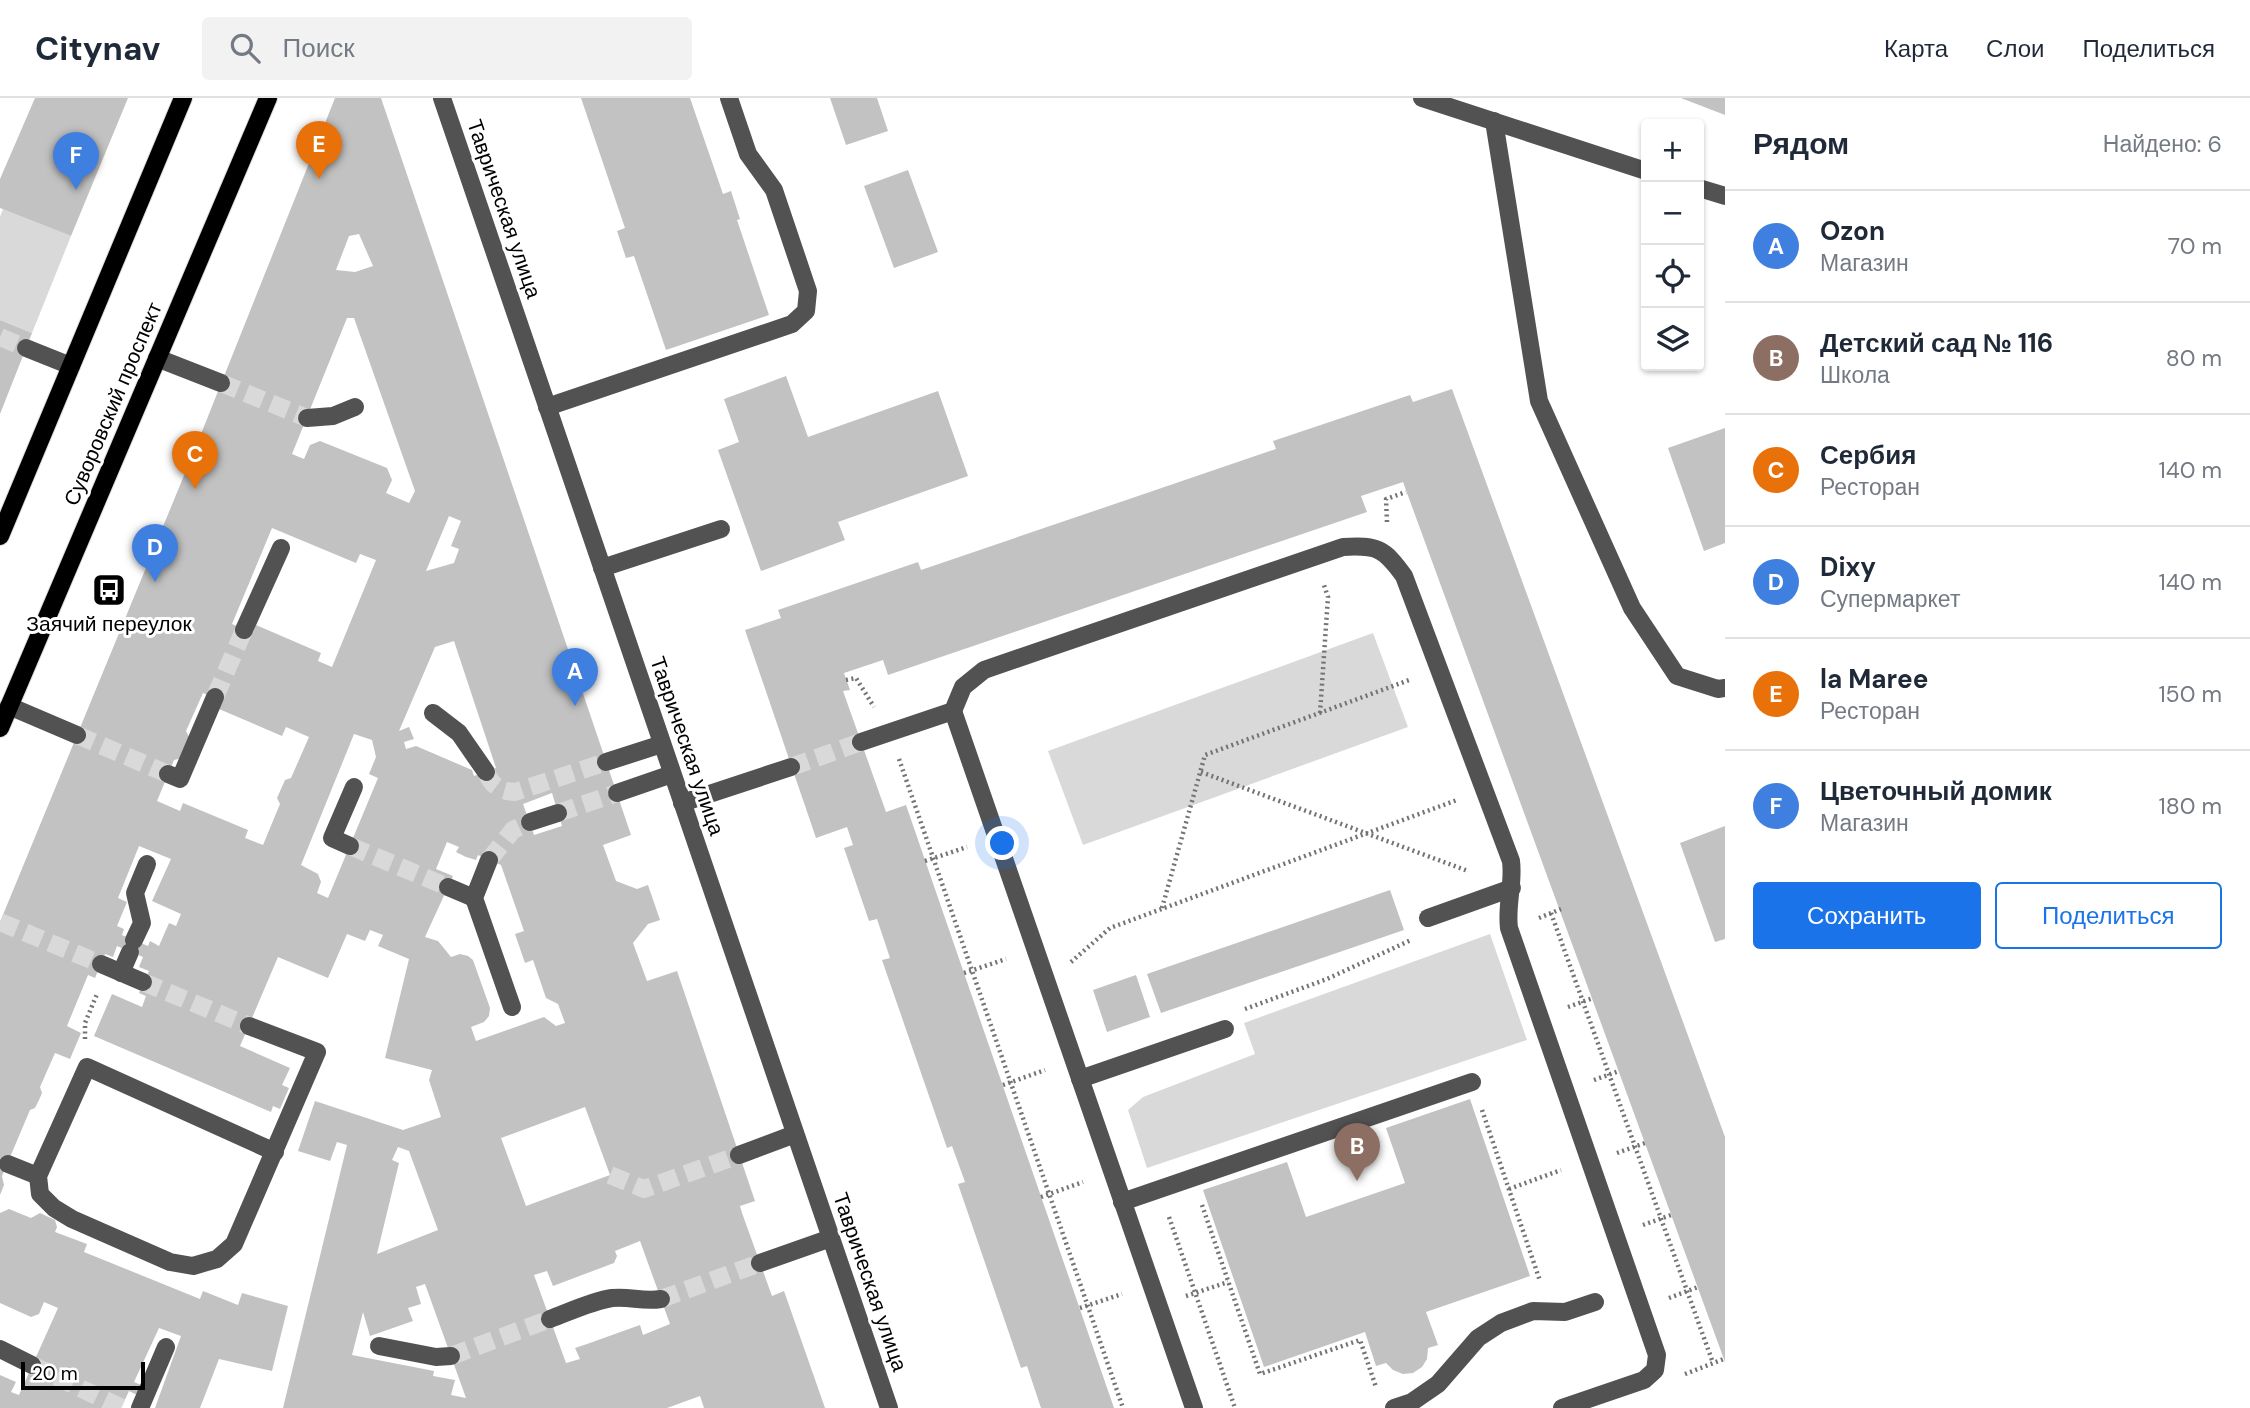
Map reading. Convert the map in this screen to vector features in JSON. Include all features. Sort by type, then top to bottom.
[{"type":"main road","points":[[0,536],[183,98]]},
{"type":"main road","name":"Суворовский проспект","points":[[0,728],[268,98]]},
{"type":"street","name":"Таврическая улица","points":[[442,98],[889,1408]]},
{"type":"street","points":[[547,407],[792,324],[806,311],[808,291],[774,190],[748,154],[729,98]]},
{"type":"street","points":[[1422,98],[1641,169]]},
{"type":"street","points":[[1494,121],[1539,401],[1632,608],[1677,676],[1718,689],[1725,688]]},
{"type":"street","points":[[1704,190],[1725,196]]},
{"type":"street","points":[[26,348],[71,366]]},
{"type":"street","points":[[157,358],[221,383]]},
{"type":"street","points":[[307,418],[333,416],[355,407]]},
{"type":"street","points":[[602,568],[721,529]]},
{"type":"street","points":[[1194,1408],[953,710],[963,687],[984,670],[1343,547],[1368,546],[1390,556],[1404,576],[1511,861],[1512,887],[1507,911],[1509,928],[1657,1355],[1655,1370],[1644,1380],[1562,1408]]},
{"type":"street","points":[[244,630],[281,548]]},
{"type":"street","points":[[168,774],[180,779],[215,697]]},
{"type":"street","points":[[9,706],[77,736]]},
{"type":"street","points":[[861,742],[953,710]]},
{"type":"street","points":[[433,713],[459,733],[486,772]]},
{"type":"street","points":[[606,762],[662,744]]},
{"type":"street","points":[[682,803],[791,766]]},
{"type":"street","points":[[617,793],[673,774]]},
{"type":"street","points":[[350,846],[332,838],[354,788]]},
{"type":"street","points":[[530,822],[558,813]]},
{"type":"street","points":[[489,860],[474,898],[512,1007]]},
{"type":"street","points":[[144,982],[110,968],[132,946],[142,923],[135,893],[147,864]]},
{"type":"street","points":[[448,887],[474,898]]},
{"type":"street","points":[[1428,918],[1512,887]]},
{"type":"street","points":[[249,1026],[317,1052],[275,1152],[234,1244],[217,1259],[193,1266],[170,1262],[72,1219],[54,1208],[40,1194],[38,1176],[86,1067],[275,1152]]},
{"type":"street","points":[[1080,1079],[1225,1028]]},
{"type":"street","points":[[1122,1202],[1472,1082]]},
{"type":"street","points":[[739,1154],[795,1134]]},
{"type":"street","points":[[8,1164],[38,1176]]},
{"type":"street","points":[[760,1263],[831,1238]]},
{"type":"street","points":[[550,1320],[609,1298],[625,1297],[645,1301],[661,1299]]},
{"type":"street","points":[[1394,1408],[1412,1402],[1438,1384],[1478,1338],[1502,1323],[1533,1311],[1565,1312],[1595,1302]]},
{"type":"street","points":[[379,1346],[436,1357],[451,1356]]},
{"type":"street","points":[[140,1408],[166,1347]]},
{"type":"street","points":[[0,1349],[32,1365]]},
{"type":"path","points":[[1390,556],[1386,499],[1406,492]]},
{"type":"path","points":[[1320,713],[1328,597]]},
{"type":"path","points":[[846,680],[856,678],[890,732],[1124,1408]]},
{"type":"path","points":[[1162,909],[1205,755],[1393,686]]},
{"type":"path","points":[[1200,772],[1512,887]]},
{"type":"path","points":[[1047,983],[1110,928],[1484,790]]},
{"type":"path","points":[[925,861],[996,837]]},
{"type":"path","points":[[1551,913],[1713,1363]]},
{"type":"path","points":[[1225,1028],[1238,1012],[1327,979],[1410,941],[1428,918]]},
{"type":"path","points":[[964,973],[1035,948]]},
{"type":"path","points":[[86,1067],[85,1023],[110,968]]},
{"type":"path","points":[[1003,1085],[1074,1060]]},
{"type":"path","points":[[1472,1082],[1550,1311]]},
{"type":"path","points":[[1508,1189],[1590,1160]]},
{"type":"path","points":[[1041,1197],[1112,1172]]},
{"type":"path","points":[[1193,1178],[1260,1374],[1360,1340],[1379,1397]]},
{"type":"path","points":[[1160,1189],[1235,1408]]},
{"type":"path","points":[[1158,1305],[1228,1282]]},
{"type":"path","points":[[1080,1308],[1151,1284]]},
{"type":"path","points":[[1655,1370],[1678,1376],[1724,1359]]},
{"type":"shaded area","points":[[3,209],[71,236],[32,333],[0,320],[0,217]]},
{"type":"shaded area","points":[[1373,633],[1408,727],[1083,845],[1048,751]]},
{"type":"shaded area","points":[[1490,934],[1527,1040],[1147,1168],[1128,1110],[1143,1097],[1255,1054],[1244,1023]]},
{"type":"building","points":[[35,98],[128,98],[71,236],[0,208],[0,179]]},
{"type":"building","points":[[335,98],[381,98],[631,835],[603,845],[616,881],[637,889],[648,885],[660,920],[648,924],[633,943],[647,981],[677,971],[755,1201],[740,1206],[742,1213],[772,1296],[784,1291],[825,1408],[704,1408],[700,1396],[667,1408],[283,1408],[347,1145],[337,1142],[330,1161],[298,1151],[315,1101],[403,1130],[441,1117],[429,1080],[432,1070],[385,1058],[409,959],[378,946],[383,935],[370,930],[365,941],[347,934],[328,978],[278,957],[240,1046],[290,1068],[282,1085],[289,1088],[280,1109],[273,1106],[271,1112],[94,1036],[112,994],[142,1007],[146,996],[139,993],[149,971],[139,967],[143,957],[117,946],[113,957],[105,954],[95,978],[88,975],[67,1026],[81,1033],[70,1059],[55,1053],[40,1087],[42,1093],[39,1100],[35,1108],[30,1110],[2,1176],[4,1185],[0,1195],[0,922],[197,444]],"holes":[[[359,234],[373,266],[355,272],[336,270],[349,236]],[[347,318],[354,318],[415,491],[409,503],[386,493],[392,480],[387,468],[320,441],[310,445],[304,459],[292,454]],[[449,516],[461,521],[451,546],[459,549],[454,563],[426,571]],[[272,528],[356,563],[360,554],[376,560],[332,667],[318,661],[321,653],[256,625],[253,633],[232,624]],[[454,641],[496,768],[474,776],[472,770],[416,746],[406,749],[404,742],[414,739],[409,727],[399,731],[435,647]],[[203,693],[223,701],[219,709],[282,736],[286,727],[309,737],[291,778],[285,780],[277,798],[280,804],[263,845],[245,838],[248,830],[183,803],[180,811],[157,801],[174,760],[182,758],[190,739],[186,731]],[[354,734],[372,740],[376,757],[369,774],[378,778],[328,898],[317,893],[321,882],[318,874],[301,865]],[[552,793],[562,826],[534,835],[523,804]],[[447,842],[459,847],[456,852],[466,857],[476,860],[478,855],[501,865],[524,931],[515,934],[525,963],[533,960],[546,998],[558,1004],[565,1023],[556,1026],[544,1017],[476,1041],[471,1027],[484,1022],[489,1016],[490,1008],[473,960],[460,954],[451,957],[438,941],[425,937],[453,876],[436,869]],[[139,846],[171,859],[152,901],[181,914],[176,926],[169,923],[159,946],[150,941],[148,946],[122,935],[124,929],[117,926],[127,902],[118,898]],[[585,1107],[610,1175],[526,1206],[501,1138]],[[398,1147],[409,1151],[438,1230],[377,1254],[399,1163],[392,1160]],[[640,1241],[670,1324],[643,1335],[640,1325],[575,1348],[580,1359],[566,1363],[534,1275],[547,1271],[553,1286],[614,1263],[617,1256],[615,1251]],[[425,1284],[466,1398],[451,1395],[455,1380],[433,1376],[434,1371],[352,1355],[363,1312],[370,1336],[413,1321],[408,1308],[421,1304],[416,1287]]]},
{"type":"building","points":[[581,98],[690,98],[723,194],[731,191],[740,219],[737,220],[769,315],[666,350],[634,256],[626,258],[617,231],[625,228]]},
{"type":"building","points":[[830,98],[877,98],[888,131],[846,145]]},
{"type":"building","points":[[1681,98],[1725,98],[1725,115]]},
{"type":"building","points":[[908,170],[938,252],[894,268],[864,186]]},
{"type":"building","points":[[0,320],[32,333],[0,414]]},
{"type":"building","points":[[786,376],[808,437],[938,391],[968,476],[838,522],[845,540],[761,571],[718,450],[739,442],[724,399]]},
{"type":"building","points":[[1452,389],[1725,1137],[1725,1362],[1403,482],[1361,496],[1367,512],[888,675],[883,660],[844,673],[850,690],[843,691],[886,812],[906,805],[1114,1408],[1041,1408],[1027,1366],[1021,1368],[958,1184],[965,1182],[952,1146],[947,1148],[882,960],[890,958],[877,919],[869,921],[844,848],[853,845],[847,827],[816,838],[745,630],[781,618],[778,610],[918,562],[921,570],[1276,449],[1273,441],[1410,395],[1413,402]]},
{"type":"building","points":[[1725,428],[1725,543],[1704,551],[1668,448]]},
{"type":"building","points":[[1725,826],[1725,939],[1715,942],[1680,843]]},
{"type":"building","points":[[1390,890],[1404,930],[1161,1013],[1147,974]]},
{"type":"building","points":[[1136,975],[1150,1017],[1107,1032],[1093,990]]},
{"type":"building","points":[[1470,1099],[1530,1276],[1426,1312],[1438,1345],[1428,1348],[1427,1359],[1422,1367],[1413,1373],[1403,1374],[1386,1363],[1376,1366],[1365,1332],[1264,1367],[1203,1190],[1287,1162],[1306,1217],[1405,1183],[1386,1128]]},
{"type":"building","points":[[9,1209],[31,1218],[40,1213],[55,1220],[55,1232],[87,1244],[84,1252],[200,1299],[203,1291],[238,1305],[242,1293],[288,1306],[272,1371],[219,1359],[200,1408],[155,1408],[181,1336],[159,1328],[134,1382],[141,1385],[137,1395],[129,1391],[121,1408],[0,1408],[0,1375],[16,1382],[11,1392],[19,1395],[58,1308],[44,1302],[39,1314],[31,1317],[0,1303],[0,1213]]},
{"type":"tunnel","points":[[0,337],[26,348]]},
{"type":"tunnel","points":[[221,383],[307,418]]},
{"type":"tunnel","points":[[215,697],[244,630]]},
{"type":"tunnel","points":[[77,735],[168,774]]},
{"type":"tunnel","points":[[791,767],[861,742]]},
{"type":"tunnel","points":[[486,772],[497,787],[515,792],[606,762]]},
{"type":"tunnel","points":[[558,813],[617,793]]},
{"type":"tunnel","points":[[489,860],[513,830],[530,822]]},
{"type":"tunnel","points":[[350,846],[448,887]]},
{"type":"tunnel","points":[[0,922],[101,964]]},
{"type":"tunnel","points":[[143,982],[249,1026]]},
{"type":"tunnel","points":[[610,1175],[644,1189],[739,1155]]},
{"type":"tunnel","points":[[661,1299],[760,1263]]},
{"type":"tunnel","points":[[451,1356],[550,1319]]},
{"type":"tunnel","points":[[32,1365],[122,1408]]},
{"type":"place","name":"la Maree","points":[[319,179]]},
{"type":"place","name":"Цветочный домик","points":[[76,190]]},
{"type":"place","name":"Сербия","points":[[195,489]]},
{"type":"place","name":"Dixy","points":[[155,582]]},
{"type":"place","name":"Заячий переулок","points":[[109,590]]},
{"type":"place","name":"Ozon","points":[[575,706]]},
{"type":"place","name":"Детский сад № 116","points":[[1357,1181]]}]
